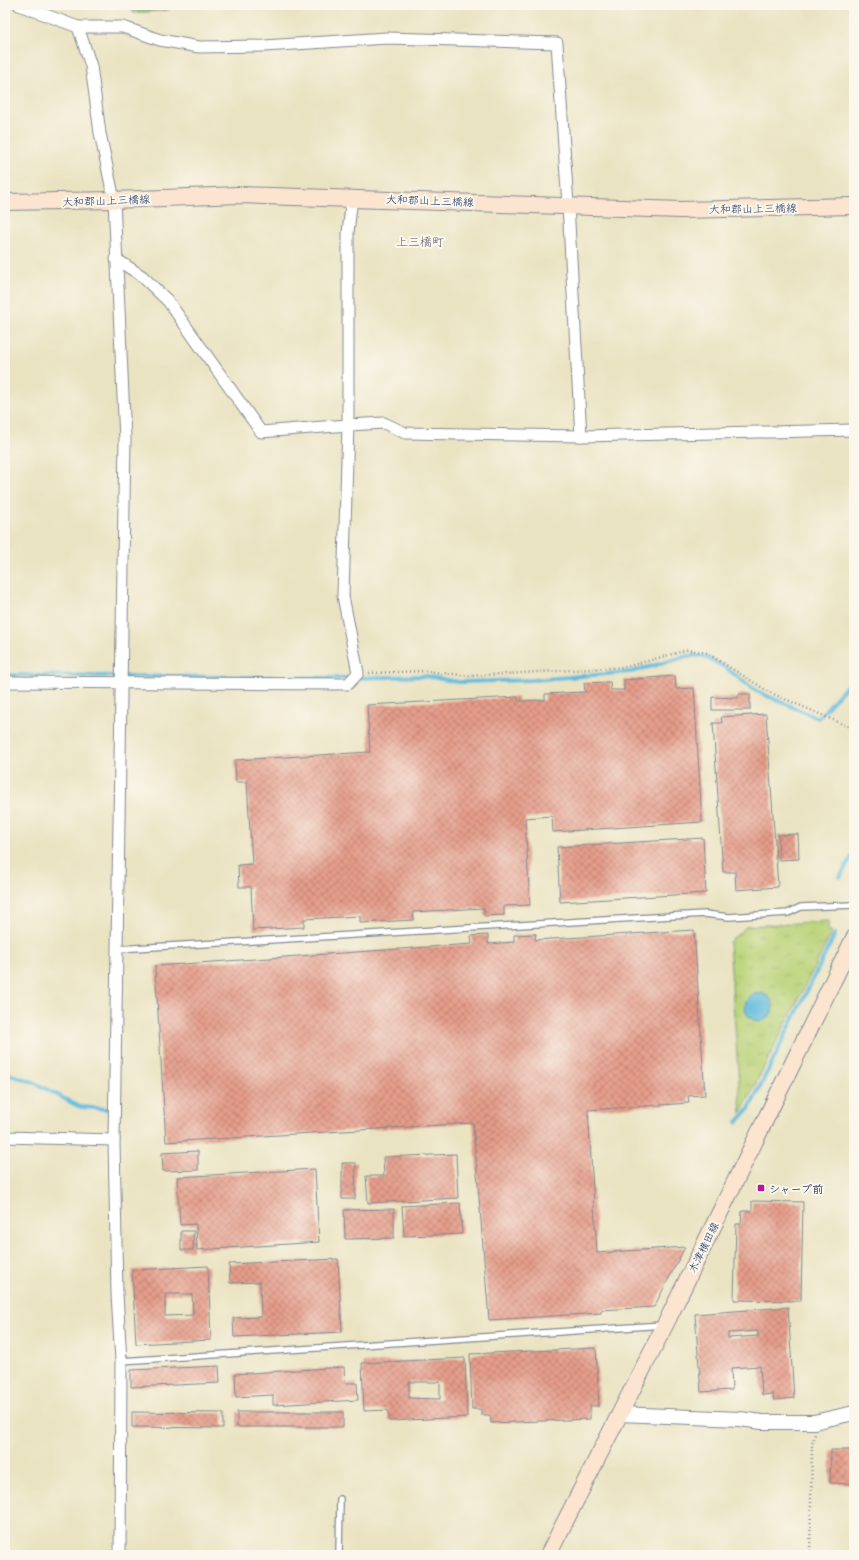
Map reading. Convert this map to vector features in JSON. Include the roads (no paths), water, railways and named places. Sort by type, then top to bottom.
[{"type":"main road","name":"大和郡山上三橋線","points":[[5,202],[114,200],[238,194],[681,210],[854,206]]},
{"type":"main road","name":"木津横田線","points":[[548,1555],[665,1325],[854,938]]},
{"type":"street","points":[[19,5],[78,27],[123,27],[160,40],[199,47],[264,46],[387,38],[556,43],[568,205],[580,436]]},
{"type":"street","points":[[78,27],[91,66],[100,133],[114,200],[125,439],[114,1140],[117,1294],[121,1361],[120,1555]]},
{"type":"street","points":[[5,682],[348,684],[358,673],[343,596],[348,425],[348,233],[352,197]]},
{"type":"street","points":[[116,259],[142,276],[168,301],[261,432],[348,425],[384,424],[406,433],[580,436],[854,430]]},
{"type":"street","points":[[5,1137],[114,1140]]},
{"type":"street","points":[[620,1414],[740,1419],[762,1422],[814,1422],[854,1413]]},
{"type":"lane","points":[[117,948],[705,914],[737,916],[788,913],[801,907],[854,905]]},
{"type":"lane","points":[[121,1361],[665,1325]]},
{"type":"lane","points":[[339,1555],[340,1499]]},
{"type":"water","points":[[759,993],[769,997],[773,1007],[769,1017],[759,1021],[749,1017],[745,1007],[749,997]]},
{"type":"waterway","points":[[357,678],[425,676],[459,682],[532,680],[631,672],[687,656],[703,656],[726,668],[756,691],[818,718],[854,679]]},
{"type":"waterway","points":[[5,675],[350,678]]},
{"type":"waterway","points":[[840,877],[854,855]]},
{"type":"waterway","points":[[737,1122],[749,1109],[835,934]]},
{"type":"waterway","points":[[5,1073],[33,1082],[80,1107],[108,1109]]},
{"type":"place","name":"シャープ前","points":[[761,1188]]},
{"type":"district","name":"上三橋町","points":[[420,241]]}]
